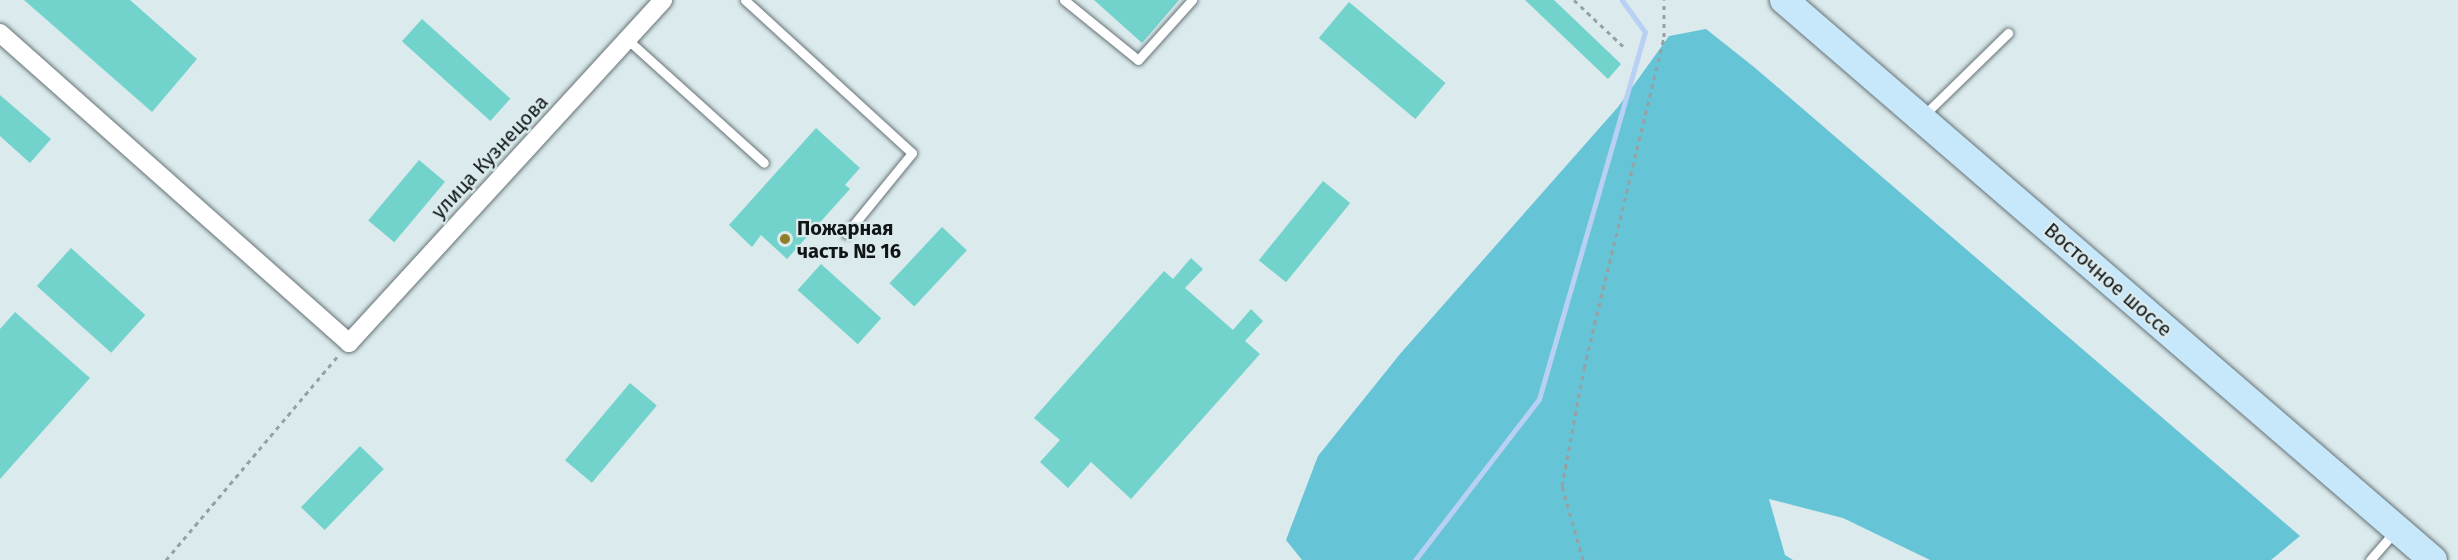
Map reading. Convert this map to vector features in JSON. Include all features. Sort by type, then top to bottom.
[{"type":"main road","name":"Восточное шоссе","points":[[1784,0],[2433,560]]},
{"type":"street","name":"улица Кузнецова","points":[[348,343],[663,0]]},
{"type":"street","points":[[0,33],[348,343]]},
{"type":"lane","points":[[745,0],[912,153],[846,234]]},
{"type":"lane","points":[[1064,0],[1138,60],[1191,0]]},
{"type":"lane","points":[[1921,118],[2008,33]]},
{"type":"lane","points":[[627,40],[764,163]]},
{"type":"lane","points":[[2370,560],[2397,529]]},
{"type":"path","points":[[1574,0],[1626,49]]},
{"type":"path","points":[[1583,560],[1563,486],[1584,368],[1664,37],[1664,0]]},
{"type":"path","points":[[166,560],[348,343]]},
{"type":"shaded area","points":[[1706,29],[1754,67],[2300,536],[2271,560],[1930,560],[1843,518],[1769,499],[1785,555],[1793,560],[1302,560],[1286,540],[1318,456],[1400,354],[1618,107],[1669,36]]},
{"type":"building","points":[[24,0],[130,0],[197,59],[152,112]]},
{"type":"building","points":[[1094,0],[1179,0],[1142,43]]},
{"type":"building","points":[[1525,0],[1554,0],[1621,64],[1608,79]]},
{"type":"building","points":[[1349,2],[1446,83],[1415,119],[1319,38]]},
{"type":"building","points":[[422,19],[510,99],[490,121],[402,41]]},
{"type":"building","points":[[0,95],[51,139],[30,163],[0,136]]},
{"type":"building","name":"Пожарная часть № 16","points":[[816,128],[860,168],[845,185],[850,189],[787,259],[761,235],[752,247],[729,225]]},
{"type":"building","points":[[419,160],[445,182],[394,242],[368,221]]},
{"type":"building","points":[[1323,181],[1350,203],[1286,282],[1259,260]]},
{"type":"building","points":[[942,227],[967,250],[914,307],[889,283]]},
{"type":"building","points":[[71,248],[145,315],[111,353],[37,286]]},
{"type":"building","points":[[1191,258],[1203,269],[1185,288],[1233,330],[1251,309],[1263,321],[1245,341],[1260,354],[1131,499],[1091,462],[1068,488],[1040,462],[1060,440],[1034,418],[1164,271],[1173,279]]},
{"type":"building","points":[[821,264],[881,318],[858,344],[798,290]]},
{"type":"building","points":[[15,312],[90,378],[0,479],[0,329]]},
{"type":"building","points":[[630,383],[657,405],[592,483],[565,460]]},
{"type":"building","points":[[360,446],[384,469],[325,530],[301,507]]},
{"type":"waterway","points":[[1415,560],[1539,399],[1645,32],[1622,0]]},
{"type":"place","name":"Пожарная часть № 16","points":[[785,239]]}]
